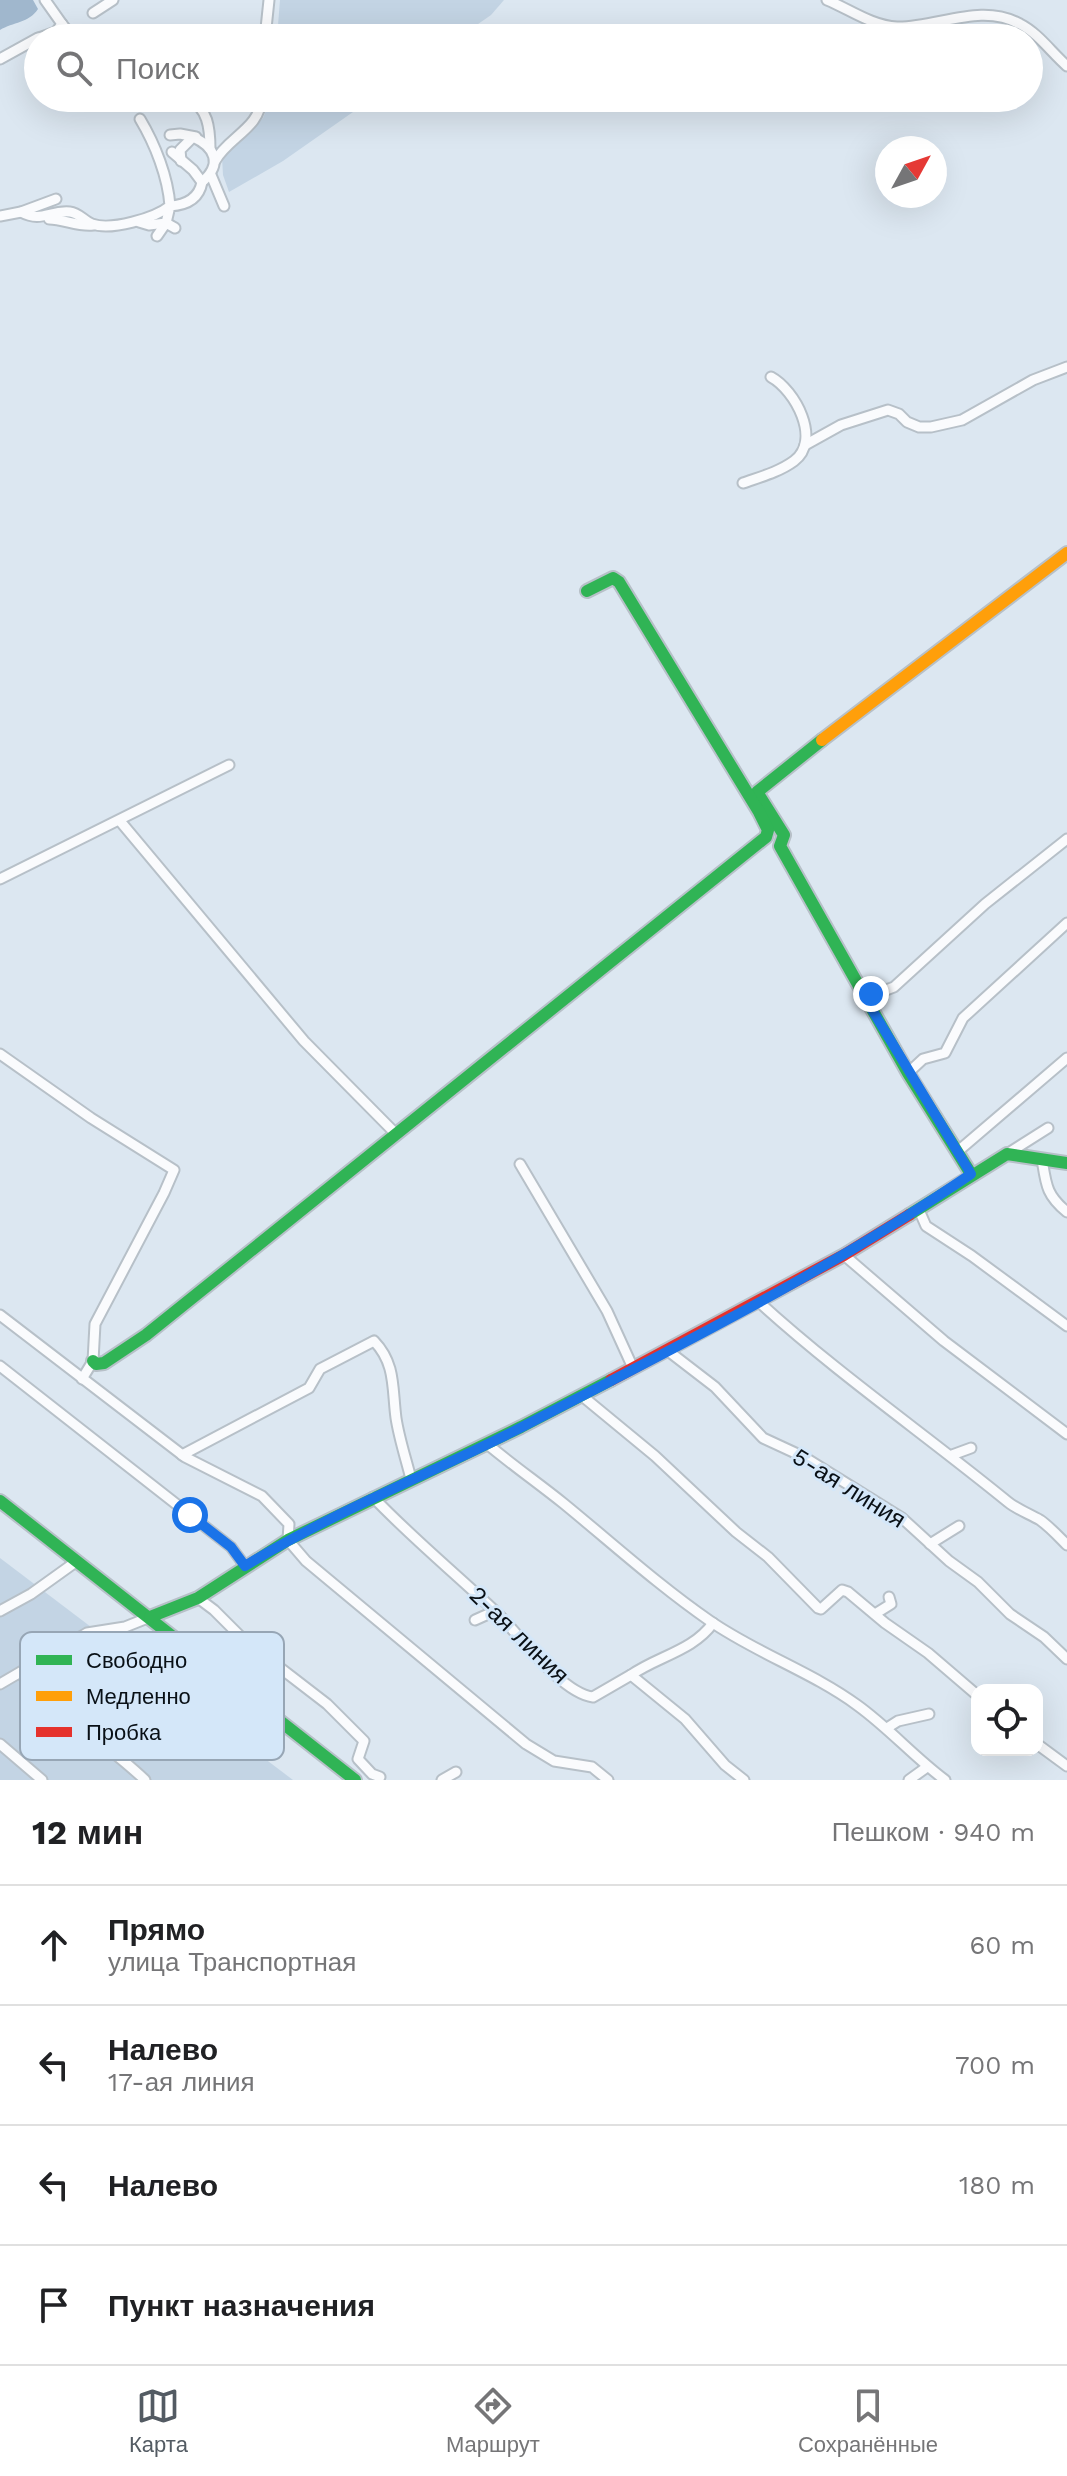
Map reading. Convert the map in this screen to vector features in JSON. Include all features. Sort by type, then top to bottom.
[{"type":"street","points":[[45,0],[62,24]]},
{"type":"street","points":[[93,13],[113,0]]},
{"type":"street","points":[[266,24],[269,0]]},
{"type":"street","points":[[827,0],[881,24]]},
{"type":"street","points":[[915,24],[965,16],[1008,19],[1018,24]]},
{"type":"street","points":[[1043,43],[1067,66]]},
{"type":"street","points":[[0,59],[24,46]]},
{"type":"street","points":[[204,112],[210,131],[210,149]]},
{"type":"street","points":[[139,222],[170,206],[194,199],[209,179],[220,152],[256,120],[260,112]]},
{"type":"street","points":[[140,119],[164,173],[171,226]]},
{"type":"street","points":[[181,161],[180,150],[187,139],[210,131]]},
{"type":"street","points":[[170,135],[180,134],[205,143],[215,161]]},
{"type":"street","points":[[172,152],[209,179],[224,206]]},
{"type":"street","points":[[0,216],[56,199]]},
{"type":"street","points":[[21,212],[33,218],[70,212],[93,225],[139,222],[171,226]]},
{"type":"street","points":[[157,236],[171,226]]},
{"type":"street","points":[[743,483],[795,460],[805,445],[841,425],[888,410],[919,427],[962,420],[1033,380],[1067,367]]},
{"type":"street","points":[[771,377],[785,386],[800,408],[805,445]]},
{"type":"street","points":[[971,1174],[865,998],[780,846],[784,835],[757,792],[874,698],[1067,553]]},
{"type":"street","points":[[93,1361],[96,1364],[104,1363],[146,1335],[766,837],[768,830],[759,812],[619,582],[613,578],[587,591]]},
{"type":"street","points":[[0,879],[229,765]]},
{"type":"street","points":[[120,821],[304,1041],[397,1135]]},
{"type":"street","points":[[865,998],[887,991],[904,979],[985,904],[1067,839]]},
{"type":"street","points":[[908,1073],[923,1059],[945,1053],[963,1018],[1067,923]]},
{"type":"street","points":[[0,1054],[91,1118],[174,1170],[95,1324],[93,1361],[82,1379]]},
{"type":"street","points":[[957,1152],[1067,1058]]},
{"type":"street","points":[[93,1632],[125,1627],[198,1598],[288,1540],[581,1395],[759,1302],[919,1210],[971,1174],[1048,1128]]},
{"type":"street","points":[[1007,1154],[1067,1163]]},
{"type":"street","points":[[1042,1159],[1052,1200],[1067,1212]]},
{"type":"street","points":[[520,1164],[616,1326],[633,1368]]},
{"type":"street","points":[[919,1210],[926,1226],[983,1263],[1067,1326]]},
{"type":"street","points":[[844,1255],[936,1335],[1067,1434]]},
{"type":"street","points":[[759,1302],[846,1377],[952,1455],[1017,1508],[1039,1519],[1067,1545]]},
{"type":"street","points":[[0,1315],[182,1455],[262,1496],[289,1524],[288,1540],[292,1548],[526,1744],[554,1761],[592,1767],[608,1780]]},
{"type":"street","points":[[182,1455],[309,1388],[320,1369],[374,1341],[383,1351],[393,1373],[396,1420],[411,1479]]},
{"type":"street","name":"5-ая линия","points":[[667,1350],[715,1387],[763,1438],[804,1457],[902,1518],[949,1561],[978,1582],[1010,1614],[1044,1637],[1067,1659]]},
{"type":"street","points":[[0,1366],[231,1547],[245,1566]]},
{"type":"street","points":[[581,1395],[768,1557],[818,1608],[821,1609],[842,1590],[928,1653],[971,1690]]},
{"type":"street","points":[[486,1443],[636,1566],[713,1623],[799,1673],[830,1687],[887,1728],[943,1780]]},
{"type":"street","points":[[952,1455],[971,1448]]},
{"type":"street","name":"2-ая линия","points":[[373,1497],[414,1540],[495,1611],[540,1660],[584,1695],[597,1696],[689,1646],[704,1635],[713,1623]]},
{"type":"street","points":[[0,1501],[169,1632]]},
{"type":"street","points":[[930,1544],[959,1526]]},
{"type":"street","points":[[0,1611],[31,1594],[77,1561]]},
{"type":"street","points":[[875,1614],[891,1604],[889,1597]]},
{"type":"street","points":[[198,1598],[236,1632]]},
{"type":"street","points":[[475,1620],[495,1611]]},
{"type":"street","points":[[284,1671],[327,1704],[359,1735],[364,1741],[358,1759],[372,1774],[380,1777]]},
{"type":"street","points":[[0,1684],[20,1673]]},
{"type":"street","points":[[631,1675],[685,1719],[725,1765],[744,1780]]},
{"type":"street","points":[[887,1728],[898,1721],[929,1714]]},
{"type":"street","points":[[284,1724],[355,1780]]},
{"type":"street","points":[[0,1744],[42,1780]]},
{"type":"street","points":[[1043,1748],[1067,1766]]},
{"type":"street","points":[[122,1760],[145,1780]]},
{"type":"street","points":[[909,1780],[927,1767]]},
{"type":"street","points":[[442,1780],[456,1772]]},
{"type":"shaded area","points":[[0,0],[33,0],[38,9],[25,20],[0,30]]},
{"type":"shaded area","points":[[280,0],[504,0],[478,24],[278,24]]},
{"type":"shaded area","points":[[265,112],[353,112],[283,161],[229,192],[223,175],[222,157],[263,118]]},
{"type":"shaded area","points":[[0,1558],[98,1632],[20,1632],[20,1760],[267,1760],[293,1780],[0,1780]]},
{"type":"traffic: fast","points":[[93,1361],[96,1364],[104,1363],[146,1335],[766,837],[768,830],[759,812],[619,582],[613,578],[587,591]]},
{"type":"traffic: fast","points":[[822,740],[757,792],[784,835],[780,846],[908,1073],[971,1174]]},
{"type":"traffic: fast","points":[[909,1215],[1007,1154],[1067,1163]]},
{"type":"traffic: fast","points":[[150,1617],[198,1598],[288,1540],[611,1380]]},
{"type":"traffic: fast","points":[[0,1501],[167,1632]]},
{"type":"traffic: fast","points":[[284,1724],[355,1780]]},
{"type":"traffic: slow","points":[[822,740],[1067,553]]},
{"type":"traffic: jam","points":[[611,1380],[844,1255],[909,1215]]},
{"type":"route","points":[[190,1515],[231,1547],[245,1566],[288,1540],[521,1427],[731,1317],[844,1255],[971,1174],[865,998],[871,994]]}]
